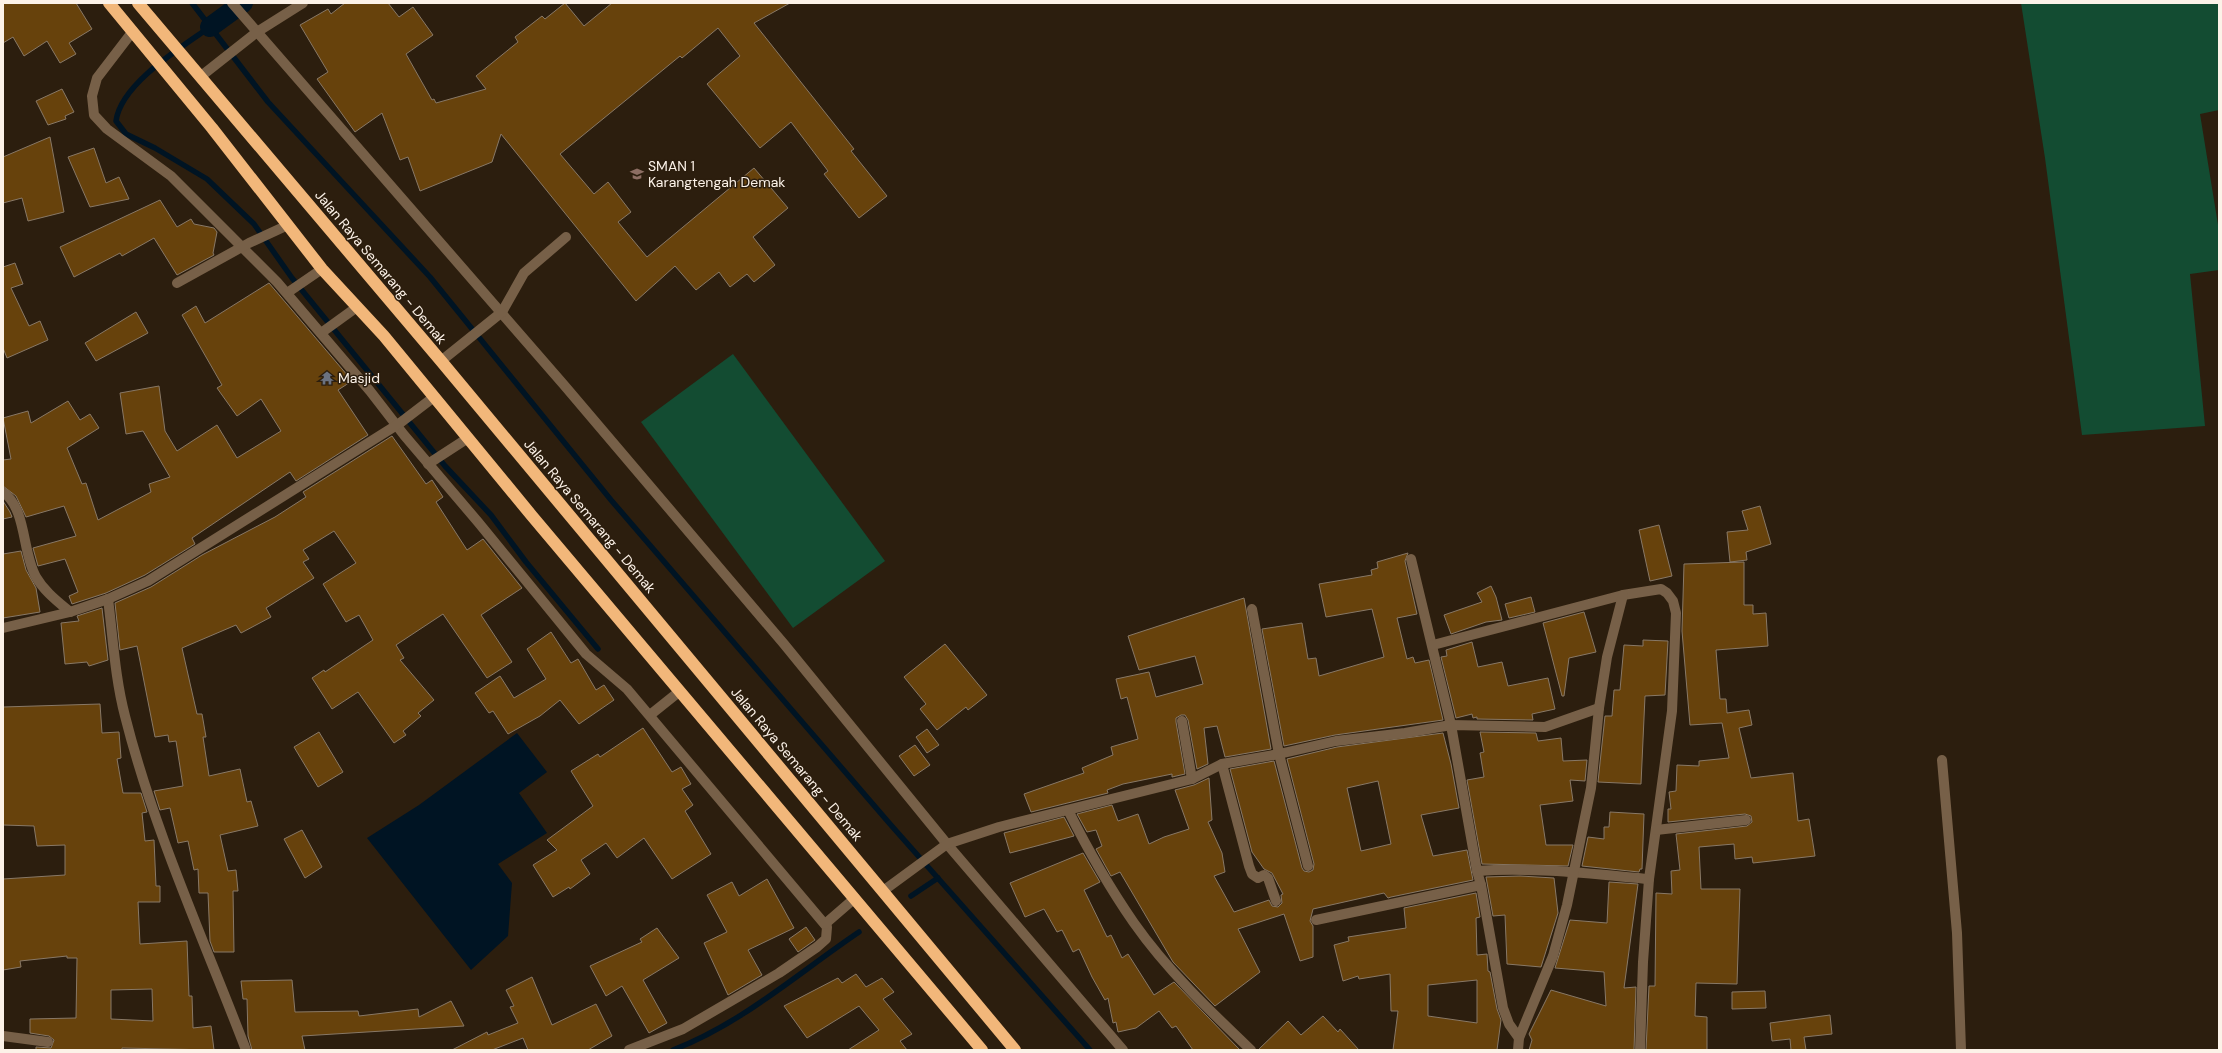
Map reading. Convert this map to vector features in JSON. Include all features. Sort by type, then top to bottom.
[{"type":"highway","points":[[109,3],[179,87],[322,269],[357,307],[434,397],[982,1050]]},
{"type":"highway","name":"Jalan Raya Semarang - Demak","points":[[138,3],[446,358],[1015,1050]]},
{"type":"street","points":[[232,3],[498,315],[784,644],[947,844],[1123,1050]]},
{"type":"street","points":[[200,76],[212,69],[249,41],[257,32],[302,3]]},
{"type":"street","points":[[133,31],[97,78],[92,96],[94,115],[107,129],[171,176],[246,245],[290,291],[398,424],[431,462],[586,654],[652,713],[717,798],[826,922],[828,931],[826,939],[817,947],[779,973],[684,1029],[630,1050]]},
{"type":"street","points":[[177,283],[246,245],[288,226]]},
{"type":"street","points":[[446,358],[498,315],[524,273],[566,237]]},
{"type":"street","points":[[290,291],[322,269]]},
{"type":"street","points":[[324,331],[340,321],[357,307]]},
{"type":"street","points":[[3,628],[70,612],[108,599],[148,581],[398,424],[416,412],[434,397]]},
{"type":"street","points":[[431,462],[468,438]]},
{"type":"street","points":[[3,492],[11,498],[35,575],[43,589],[70,612]]},
{"type":"street","points":[[1411,559],[1433,645],[1451,725],[1476,871],[1481,885],[1503,1008],[1509,1024],[1519,1038]]},
{"type":"street","points":[[1433,645],[1623,595],[1661,590],[1667,593],[1673,601],[1676,613],[1672,711],[1649,878],[1643,962],[1640,1050]]},
{"type":"street","points":[[1518,1050],[1519,1038],[1553,956],[1574,872],[1591,788],[1599,708],[1607,658],[1623,595]]},
{"type":"street","points":[[108,599],[118,679],[125,716],[151,804],[246,1050]]},
{"type":"street","points":[[1252,609],[1279,754],[1308,866]]},
{"type":"street","points":[[652,713],[680,691]]},
{"type":"street","points":[[883,891],[901,876],[947,844],[1068,810],[1192,779],[1222,764],[1279,754],[1336,741],[1405,733],[1451,725],[1544,727],[1599,708]]},
{"type":"street","points":[[1182,720],[1192,779]]},
{"type":"street","points":[[1942,760],[1956,933],[1961,1050]]},
{"type":"street","points":[[1222,764],[1252,874],[1258,878],[1264,875],[1268,878],[1276,901]]},
{"type":"street","points":[[1068,810],[1085,844],[1134,923],[1166,963],[1213,1014],[1251,1050]]},
{"type":"street","points":[[1656,830],[1746,820]]},
{"type":"street","points":[[1476,871],[1499,869],[1574,872],[1649,878]]},
{"type":"street","points":[[1316,920],[1481,885]]},
{"type":"street","points":[[826,922],[855,898]]},
{"type":"street","points":[[3,1036],[48,1042]]},
{"type":"green space","points":[[2021,3],[2219,3],[2219,110],[2200,114],[2219,231],[2219,270],[2190,274],[2205,426],[2082,435],[2045,158]]},
{"type":"green space","points":[[733,354],[885,561],[793,628],[641,422]]},
{"type":"water","points":[[517,733],[547,772],[519,793],[547,833],[498,864],[512,883],[508,936],[471,970],[367,838],[419,805]]},
{"type":"building","points":[[3,3],[76,3],[92,29],[69,43],[76,54],[60,63],[47,41],[24,56],[13,37],[3,43]]},
{"type":"building","points":[[345,3],[388,3],[399,17],[413,7],[433,35],[406,54],[432,100],[434,99],[436,103],[486,89],[476,76],[518,42],[515,37],[542,16],[545,19],[565,3],[584,26],[612,3],[790,3],[754,23],[854,149],[851,151],[887,196],[859,218],[824,174],[828,171],[791,122],[760,148],[707,84],[740,56],[718,28],[682,58],[680,56],[560,154],[594,194],[608,182],[631,212],[618,222],[647,257],[754,168],[788,208],[753,237],[775,265],[754,282],[747,274],[730,287],[719,272],[696,290],[675,266],[636,301],[501,134],[492,162],[420,191],[408,157],[400,160],[382,113],[355,132],[317,79],[328,72],[300,25],[328,9],[331,14]]},
{"type":"building","points":[[62,89],[74,112],[65,116],[66,119],[48,125],[36,101]]},
{"type":"building","points":[[50,137],[64,212],[28,221],[22,198],[3,203],[3,157]]},
{"type":"building","points":[[94,148],[106,183],[119,177],[129,199],[90,207],[68,157]]},
{"type":"building","points":[[160,200],[177,227],[191,219],[194,224],[214,228],[217,232],[213,253],[214,255],[177,275],[154,238],[122,256],[120,253],[74,277],[60,247]]},
{"type":"building","points":[[15,263],[23,284],[11,288],[29,326],[40,321],[48,340],[7,358],[3,348],[3,267]]},
{"type":"building","points":[[269,283],[352,381],[338,390],[368,435],[296,481],[290,472],[192,538],[195,544],[145,575],[106,593],[72,604],[69,596],[78,592],[65,559],[38,566],[33,548],[76,536],[64,506],[26,517],[16,496],[3,486],[3,460],[11,459],[3,418],[28,411],[31,423],[68,401],[80,420],[90,414],[99,428],[67,448],[82,484],[86,483],[98,520],[151,492],[149,484],[170,477],[143,431],[126,434],[120,393],[159,386],[165,431],[177,451],[217,425],[237,458],[281,431],[261,399],[237,416],[217,388],[222,385],[182,315],[196,306],[205,323]]},
{"type":"building","points":[[136,312],[148,333],[96,361],[85,343]]},
{"type":"building","points":[[392,436],[426,484],[432,480],[443,497],[436,502],[467,550],[483,539],[522,588],[481,615],[512,662],[487,678],[443,614],[396,645],[404,658],[400,660],[434,700],[418,713],[421,716],[403,731],[406,735],[394,743],[358,692],[332,709],[312,678],[324,670],[325,672],[373,640],[359,615],[346,622],[323,584],[356,563],[334,531],[303,550],[309,559],[303,562],[314,578],[266,608],[271,617],[241,633],[236,625],[182,648],[197,714],[202,714],[206,737],[203,737],[209,776],[240,769],[247,802],[251,801],[258,826],[220,835],[228,871],[236,870],[238,891],[233,891],[234,952],[214,952],[210,941],[208,893],[199,893],[198,869],[194,870],[188,841],[178,843],[170,808],[160,810],[154,791],[183,786],[176,741],[169,742],[168,735],[155,737],[137,646],[120,650],[115,603],[151,587],[202,555],[275,517],[306,497],[303,492]]},
{"type":"building","points":[[3,501],[10,512],[12,517],[3,519]]},
{"type":"building","points":[[1760,506],[1771,544],[1746,552],[1747,560],[1730,562],[1727,532],[1748,530],[1742,511]]},
{"type":"building","points":[[1659,525],[1672,576],[1650,581],[1639,530]]},
{"type":"building","points":[[21,551],[26,570],[36,588],[40,612],[3,618],[3,554]]},
{"type":"building","points":[[1408,553],[1405,561],[1417,614],[1397,618],[1407,659],[1413,657],[1415,663],[1429,660],[1443,720],[1335,735],[1284,746],[1262,629],[1302,623],[1308,659],[1316,658],[1319,676],[1384,657],[1372,609],[1326,617],[1319,584],[1372,575],[1371,570],[1378,568],[1377,562]]},
{"type":"building","points":[[1744,562],[1744,605],[1753,605],[1753,614],[1766,613],[1768,646],[1716,650],[1720,699],[1726,699],[1727,713],[1749,710],[1752,725],[1739,728],[1751,778],[1793,773],[1798,821],[1809,819],[1815,856],[1753,863],[1752,857],[1735,859],[1734,844],[1699,847],[1701,889],[1740,889],[1737,984],[1696,983],[1695,1016],[1707,1017],[1707,1050],[1646,1050],[1649,986],[1655,986],[1656,893],[1672,894],[1671,871],[1680,870],[1676,834],[1747,826],[1752,822],[1751,816],[1745,814],[1668,822],[1668,809],[1671,809],[1669,792],[1676,791],[1677,765],[1699,766],[1699,761],[1729,758],[1722,723],[1690,725],[1682,631],[1684,564]]},
{"type":"building","points":[[1491,586],[1496,597],[1502,620],[1486,622],[1451,634],[1444,615],[1482,602],[1477,593]]},
{"type":"building","points":[[1531,597],[1535,612],[1509,618],[1505,604]]},
{"type":"building","points":[[1244,598],[1271,749],[1225,757],[1217,726],[1204,728],[1208,764],[1197,769],[1188,720],[1185,715],[1181,715],[1176,718],[1176,722],[1185,774],[1172,777],[1172,774],[1123,784],[1107,790],[1108,793],[1031,812],[1024,794],[1084,773],[1082,768],[1113,755],[1111,747],[1138,739],[1127,697],[1121,699],[1116,679],[1149,672],[1156,697],[1203,684],[1195,656],[1139,670],[1128,636]]},
{"type":"building","points":[[102,608],[108,660],[89,666],[87,662],[65,664],[61,623],[79,621],[77,616]]},
{"type":"building","points":[[1584,612],[1596,652],[1569,658],[1564,696],[1562,696],[1543,623]]},
{"type":"building","points":[[551,632],[571,663],[578,659],[596,690],[604,685],[614,700],[579,724],[560,700],[540,716],[508,734],[493,711],[489,713],[475,693],[500,676],[514,698],[546,679],[527,649]]},
{"type":"building","points":[[1643,640],[1668,641],[1665,695],[1645,696],[1641,784],[1598,782],[1605,716],[1612,716],[1614,690],[1620,690],[1624,645],[1643,646]]},
{"type":"building","points":[[1472,642],[1478,667],[1502,662],[1508,686],[1548,678],[1555,709],[1532,714],[1533,720],[1477,719],[1477,717],[1473,718],[1472,714],[1456,718],[1441,657],[1447,656],[1446,650]]},
{"type":"building","points":[[945,644],[987,695],[968,710],[966,707],[937,730],[920,709],[926,704],[904,677]]},
{"type":"building","points":[[100,704],[102,733],[119,732],[121,758],[117,759],[123,793],[141,793],[147,812],[142,813],[145,841],[154,840],[156,886],[160,886],[160,902],[138,902],[140,944],[187,941],[189,996],[192,996],[193,1028],[211,1026],[214,1050],[122,1048],[122,1050],[36,1050],[36,1047],[51,1048],[54,1040],[49,1036],[30,1033],[30,1019],[76,1018],[77,958],[67,958],[67,956],[20,961],[21,967],[3,970],[3,879],[65,875],[65,845],[37,846],[34,826],[3,825],[3,707]],"holes":[[[152,989],[153,1021],[111,1019],[111,990]]]},
{"type":"building","points":[[643,728],[672,772],[681,767],[691,784],[682,789],[693,805],[685,811],[711,854],[672,879],[644,838],[617,858],[606,843],[581,860],[590,874],[570,889],[569,887],[553,897],[533,865],[557,850],[547,840],[593,806],[571,771],[598,754],[600,757]]},
{"type":"building","points":[[927,729],[939,745],[927,753],[916,737]]},
{"type":"building","points":[[319,732],[343,772],[318,787],[294,747]]},
{"type":"building","points":[[1480,732],[1536,733],[1538,741],[1561,738],[1563,761],[1587,760],[1585,781],[1570,780],[1573,801],[1540,805],[1546,845],[1573,845],[1568,866],[1482,864],[1467,780],[1484,777],[1480,753],[1484,752]]},
{"type":"building","points":[[1443,733],[1451,764],[1459,808],[1421,815],[1433,856],[1467,850],[1473,880],[1388,898],[1384,893],[1313,909],[1310,921],[1313,926],[1313,957],[1300,961],[1284,914],[1238,929],[1260,972],[1215,1006],[1173,962],[1120,872],[1111,876],[1096,849],[1102,846],[1096,830],[1087,832],[1077,814],[1112,805],[1118,821],[1138,814],[1149,844],[1164,837],[1189,829],[1175,790],[1194,785],[1209,778],[1212,820],[1208,822],[1222,853],[1225,872],[1214,876],[1234,912],[1269,900],[1272,906],[1278,907],[1282,903],[1281,895],[1283,894],[1272,873],[1264,869],[1252,852],[1230,769],[1274,761],[1302,868],[1304,871],[1309,872],[1313,870],[1314,864],[1287,759],[1337,747]],"holes":[[[1378,781],[1391,844],[1361,851],[1347,788]]]},
{"type":"building","points":[[915,745],[930,765],[914,776],[899,756]]},
{"type":"building","points":[[1610,812],[1644,814],[1642,869],[1640,869],[1639,872],[1582,866],[1588,837],[1604,839],[1604,827],[1609,827]]},
{"type":"building","points":[[1064,817],[1074,836],[1010,853],[1004,833]]},
{"type":"building","points":[[302,830],[322,867],[305,878],[284,839]]},
{"type":"building","points":[[1083,853],[1100,882],[1084,890],[1107,937],[1111,935],[1122,958],[1128,954],[1154,995],[1174,982],[1240,1050],[1193,1050],[1176,1026],[1172,1028],[1159,1011],[1136,1028],[1118,1032],[1116,1022],[1113,1023],[1108,998],[1105,1000],[1079,949],[1073,952],[1062,930],[1057,932],[1044,909],[1025,917],[1010,883]]},
{"type":"building","points":[[1520,876],[1554,878],[1558,913],[1541,967],[1507,964],[1505,915],[1493,916],[1486,877]]},
{"type":"building","points":[[767,879],[794,928],[748,950],[762,975],[728,995],[704,943],[727,932],[707,895],[732,882],[739,896]]},
{"type":"building","points":[[1609,882],[1638,884],[1624,988],[1636,987],[1634,1050],[1529,1050],[1532,1040],[1529,1034],[1551,990],[1606,1006],[1604,972],[1555,968],[1570,920],[1607,923]]},
{"type":"building","points":[[1476,893],[1480,917],[1476,918],[1477,955],[1487,954],[1488,971],[1490,972],[1497,1009],[1501,1020],[1497,1050],[1393,1050],[1398,1011],[1391,1011],[1390,974],[1359,979],[1358,976],[1343,981],[1334,945],[1349,941],[1348,937],[1406,928],[1404,908]],"holes":[[[1477,980],[1477,1023],[1428,1016],[1428,985]]]},
{"type":"building","points":[[806,927],[815,940],[798,952],[789,939]]},
{"type":"building","points":[[657,928],[679,958],[643,980],[667,1023],[649,1033],[622,986],[606,996],[590,966],[642,942],[640,939]]},
{"type":"building","points":[[856,974],[866,987],[882,978],[894,992],[883,999],[912,1034],[900,1041],[907,1050],[848,1050],[879,1030],[859,1006],[807,1038],[784,1006],[838,978],[842,983]]},
{"type":"building","points":[[532,977],[552,1025],[596,1004],[612,1036],[588,1050],[528,1050],[523,1038],[492,1050],[452,1050],[487,1032],[488,1035],[518,1023],[510,1007],[514,1006],[506,990]]},
{"type":"building","points":[[292,980],[295,1012],[358,1011],[359,1016],[418,1009],[419,1017],[451,1001],[464,1026],[302,1036],[305,1050],[252,1050],[248,1036],[247,999],[243,999],[241,981]]},
{"type":"building","points":[[1765,991],[1766,1008],[1732,1009],[1732,992]]},
{"type":"building","points":[[1830,1015],[1832,1034],[1804,1037],[1806,1050],[1791,1050],[1790,1039],[1772,1041],[1770,1023]]},
{"type":"building","points":[[1323,1016],[1338,1032],[1340,1029],[1359,1050],[1258,1050],[1288,1021],[1301,1035]]},
{"type":"waterway","points":[[192,3],[268,102],[430,277],[611,500],[890,824],[1090,1050]]},
{"type":"waterway","points":[[210,27],[243,3]]},
{"type":"waterway","points":[[210,27],[168,56],[140,81],[120,107],[116,121],[126,134],[155,148],[207,179],[254,224],[292,278],[445,466],[491,515],[526,562],[598,649]]},
{"type":"waterway","points":[[911,896],[938,878]]},
{"type":"waterway","points":[[673,1050],[699,1039],[747,1012],[859,932]]},
{"type":"place","name":"SMAN 1 Karangtengah Demak","points":[[637,174]]},
{"type":"place","name":"Masjid","points":[[327,378]]}]
